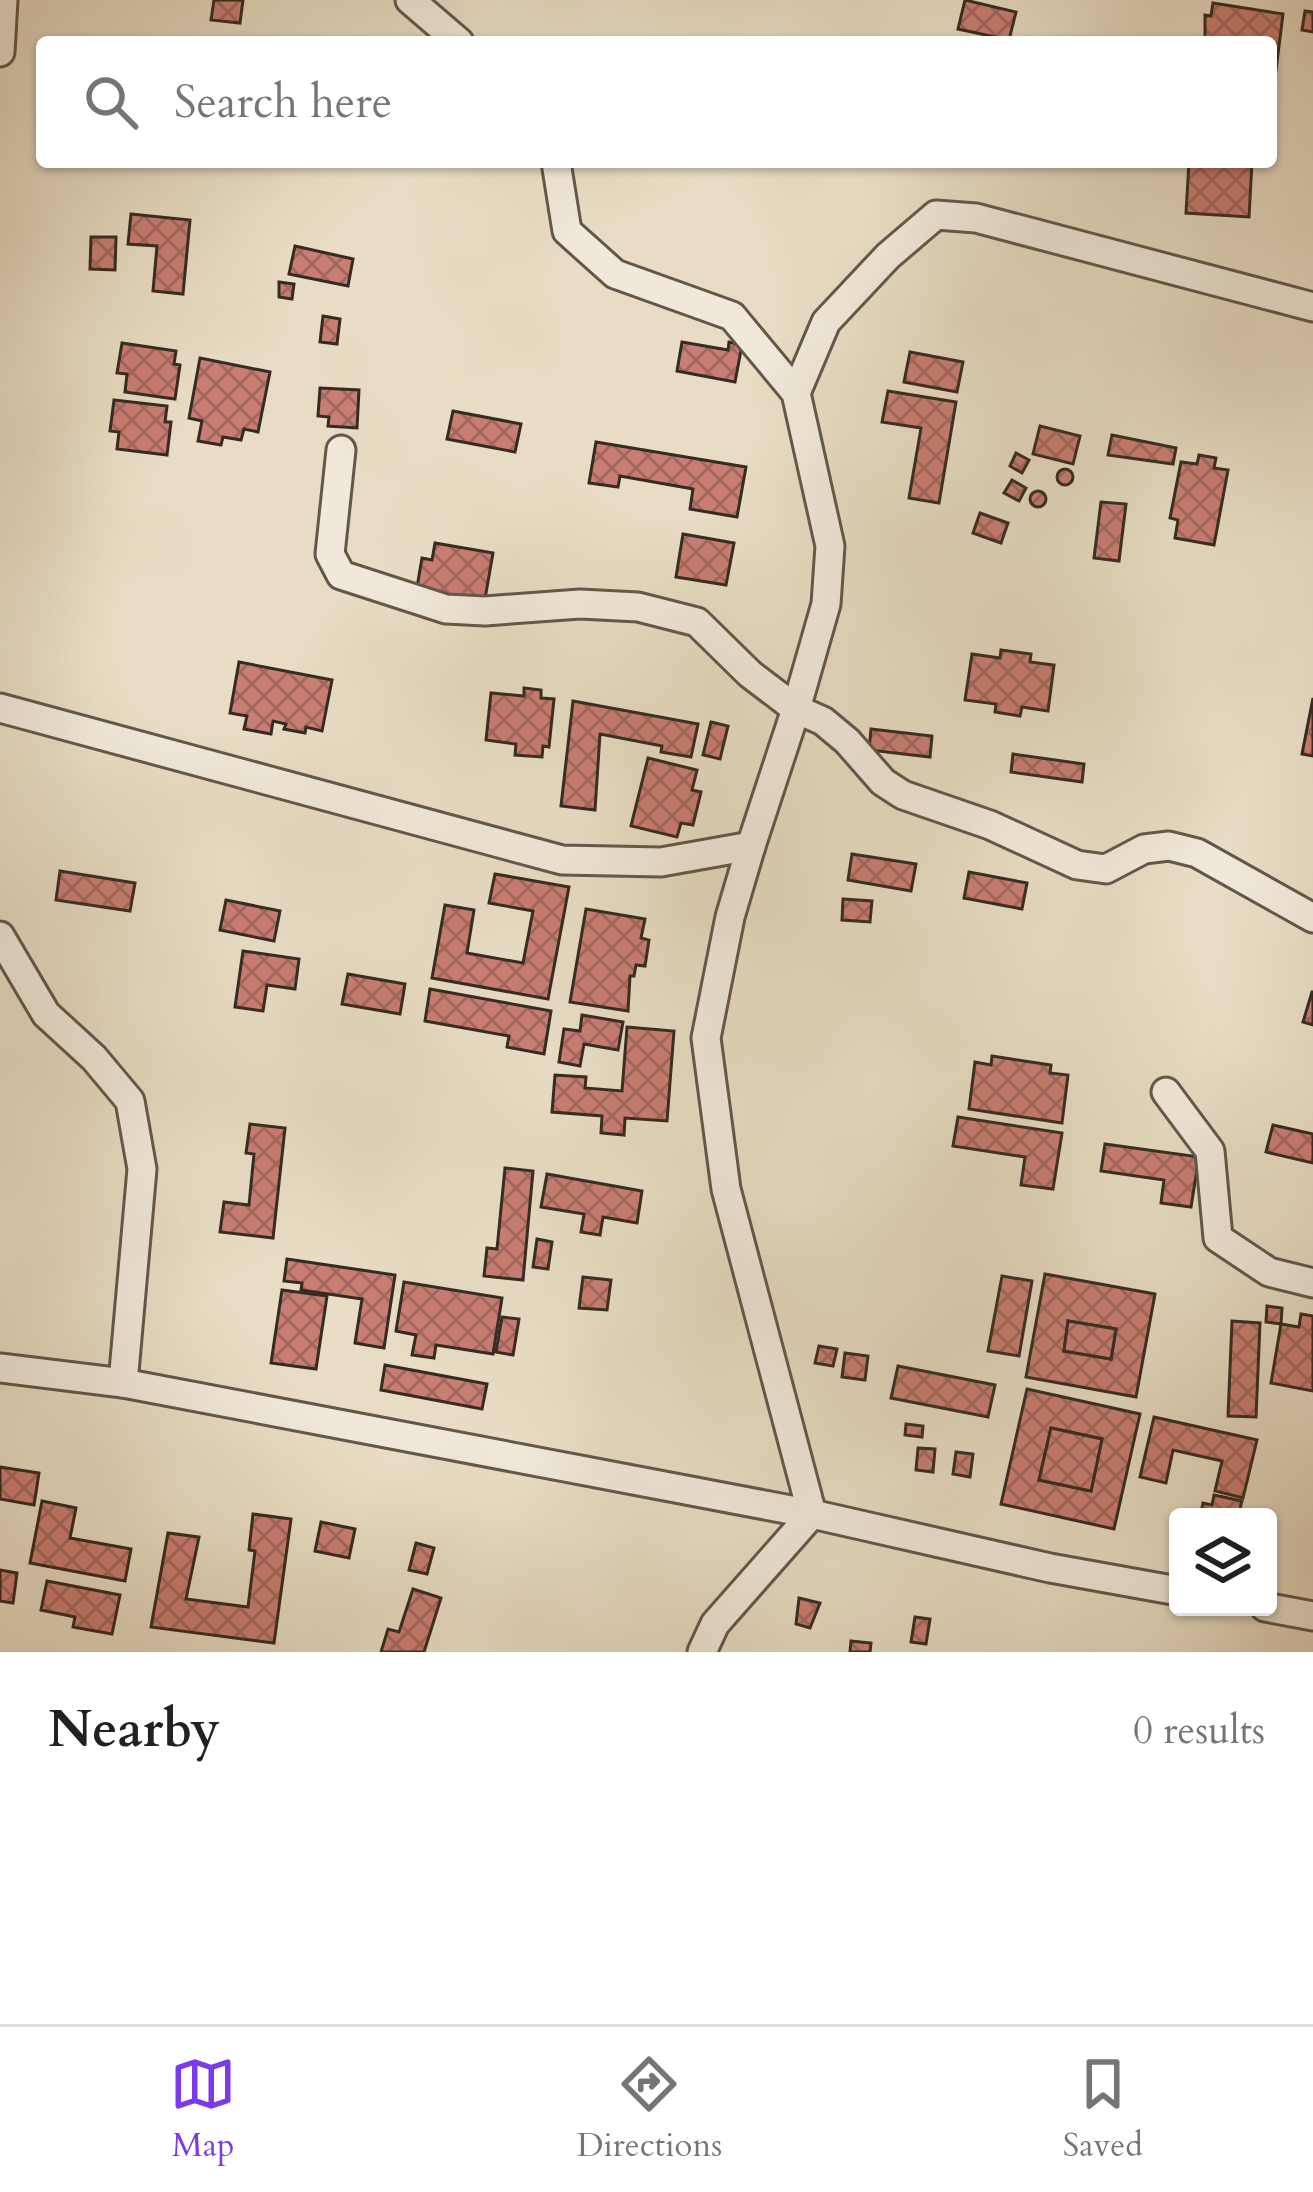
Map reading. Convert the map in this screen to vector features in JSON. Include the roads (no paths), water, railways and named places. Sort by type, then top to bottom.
[{"type":"street","points":[[0,52],[3,0]]},
{"type":"street","points":[[410,0],[452,36]]},
{"type":"street","points":[[557,168],[567,231],[615,274],[732,316],[796,393],[830,546],[826,604],[730,917],[706,1038],[726,1190],[812,1514]]},
{"type":"street","points":[[796,393],[826,322],[888,256],[936,215],[976,218],[1313,307]]},
{"type":"street","points":[[341,450],[330,554],[341,575],[446,609],[580,604],[638,607],[697,622],[750,674],[848,741],[883,782],[903,795],[990,825],[1077,866],[1106,869],[1144,849],[1168,846],[1198,853],[1313,918]]},
{"type":"street","points":[[0,708],[562,860],[661,862],[751,846]]},
{"type":"street","points":[[0,936],[46,1014],[94,1058],[130,1101],[142,1169],[123,1383]]},
{"type":"street","points":[[1166,1092],[1210,1151],[1218,1238],[1269,1272],[1313,1283]]},
{"type":"street","points":[[0,1368],[123,1383],[812,1514],[1050,1568],[1169,1589]]},
{"type":"street","points":[[702,1652],[715,1624],[812,1514]]},
{"type":"street","points":[[1277,1609],[1313,1616]]}]
